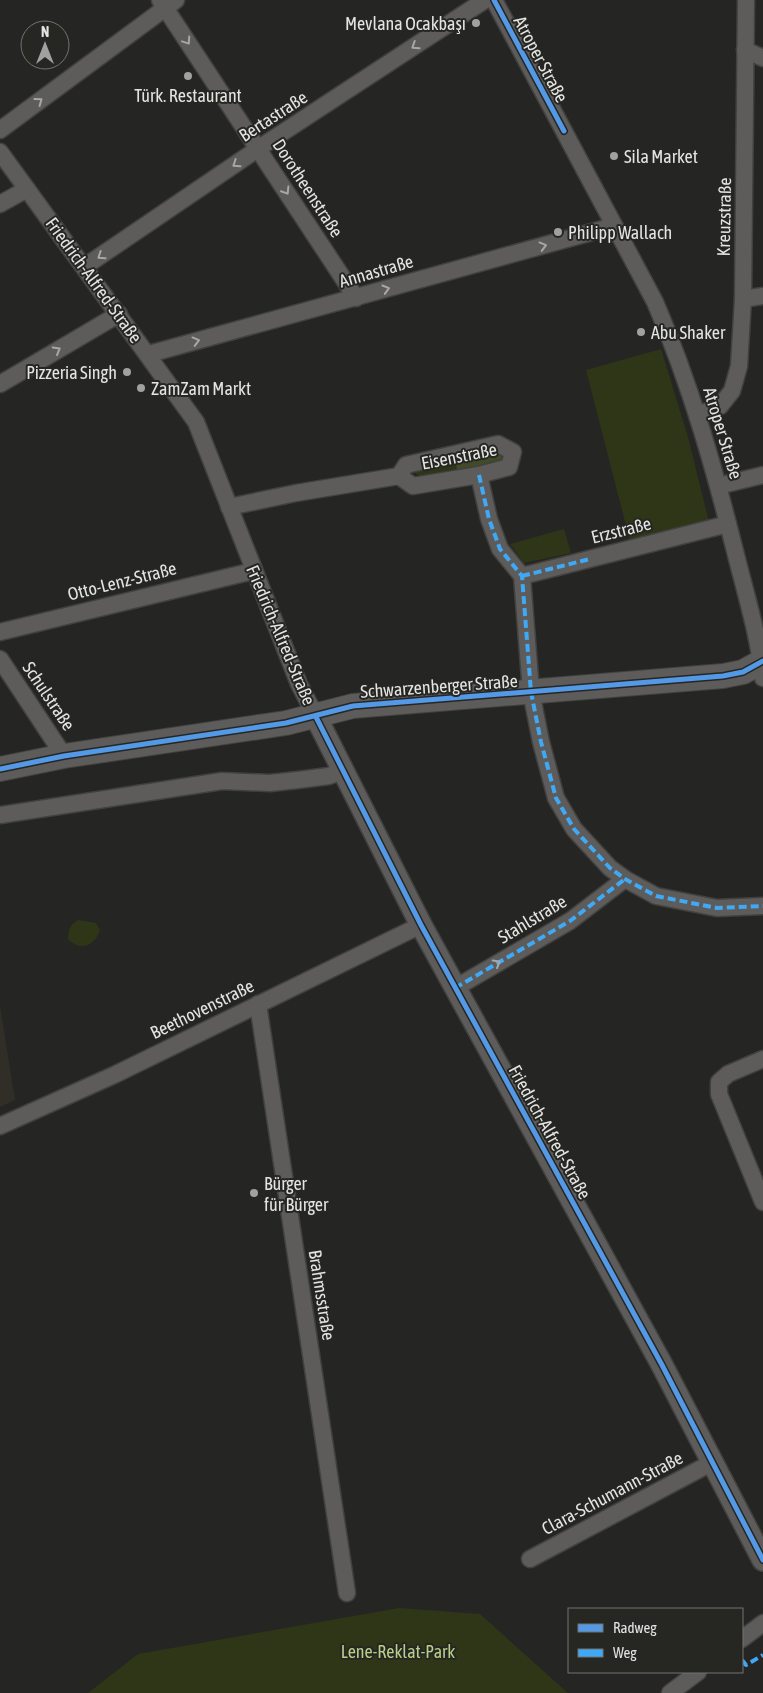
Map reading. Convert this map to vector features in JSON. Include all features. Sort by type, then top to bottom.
[{"type":"main road","name":"Schwarzenberger Straße","points":[[0,769],[64,756],[316,717],[353,706],[723,676],[762,667]]},
{"type":"street","name":"Bertastraße","points":[[84,267],[259,148],[485,0]]},
{"type":"street","name":"Atroper Straße","points":[[494,0],[655,302],[672,342],[698,415],[718,486],[762,667]]},
{"type":"street","name":"Kreuzstraße","points":[[698,415],[720,406],[732,391],[739,366],[743,299],[746,0]]},
{"type":"street","name":"Dorotheenstraße","points":[[167,3],[356,298]]},
{"type":"street","points":[[0,130],[167,3]]},
{"type":"street","points":[[746,50],[763,58]]},
{"type":"street","name":"Friedrich-Alfred-Straße","points":[[0,152],[149,354],[196,422],[299,684],[342,771],[455,988],[713,1462],[763,1560]]},
{"type":"street","points":[[0,204],[26,189]]},
{"type":"street","name":"Annastraße","points":[[149,354],[614,226]]},
{"type":"street","points":[[743,299],[763,296]]},
{"type":"street","points":[[0,384],[119,314]]},
{"type":"street","name":"Eisenstraße","points":[[229,507],[296,493],[399,476],[413,486],[479,475],[509,467],[513,452],[498,444],[463,451],[406,466],[399,476]]},
{"type":"street","points":[[479,475],[489,519],[500,549],[522,576],[531,692],[541,742],[556,798],[574,829],[610,868],[625,879],[656,896],[717,908],[763,906]]},
{"type":"street","points":[[718,486],[763,475]]},
{"type":"street","name":"Erzstraße","points":[[522,576],[728,524]]},
{"type":"street","name":"Otto-Lenz-Straße","points":[[0,632],[253,571]]},
{"type":"street","name":"Schulstraße","points":[[0,659],[64,756]]},
{"type":"street","points":[[0,816],[222,781],[298,780],[329,776],[342,771]]},
{"type":"street","name":"Stahlstraße","points":[[455,988],[570,921],[625,879]]},
{"type":"street","name":"Beethovenstraße","points":[[0,1126],[114,1075],[421,924]]},
{"type":"street","name":"Brahmsstraße","points":[[258,1004],[348,1593]]},
{"type":"street","points":[[763,1059],[728,1074],[719,1082],[719,1094],[763,1202]]},
{"type":"street","name":"Clara-Schumann-Straße","points":[[530,1559],[713,1462]]},
{"type":"street","points":[[743,1638],[763,1623]]},
{"type":"street","points":[[670,1693],[697,1673]]},
{"type":"shaded area","points":[[0,1006],[15,1100],[0,1107]]},
{"type":"green space","points":[[661,349],[688,437],[709,522],[630,541],[586,370]]},
{"type":"green space","points":[[503,451],[505,460],[457,472],[455,457]]},
{"type":"green space","points":[[455,457],[457,472],[422,477],[416,474],[415,471]]},
{"type":"green space","points":[[564,529],[571,553],[524,563],[510,544]]},
{"type":"green space","points":[[78,920],[96,923],[100,930],[95,940],[87,945],[77,945],[68,939],[70,928]]},
{"type":"green space","name":"Lene-Reklat-Park","points":[[399,1608],[480,1614],[568,1693],[88,1693],[138,1654]]},
{"type":"marked path","points":[[479,475],[489,519],[500,549],[522,576],[531,692],[541,742],[556,798],[574,829],[610,868],[625,879],[656,896],[717,908],[763,906]]},
{"type":"marked path","points":[[522,576],[590,559]]},
{"type":"marked path","points":[[455,988],[570,921],[625,879]]},
{"type":"marked path","points":[[743,1661],[746,1665],[763,1655]]},
{"type":"cycle path","points":[[494,0],[564,131]]},
{"type":"cycle path","points":[[0,769],[64,756],[286,723],[353,706],[723,676],[743,672],[763,661]]},
{"type":"cycle path","points":[[316,717],[421,925],[662,1365],[763,1560]]},
{"type":"place","name":"Mevlana Ocakbaşı","points":[[476,23]]},
{"type":"place","name":"Türk. Restaurant","points":[[188,76]]},
{"type":"place","name":"Sila Market","points":[[614,156]]},
{"type":"place","name":"Philipp Wallach","points":[[558,232]]},
{"type":"place","name":"Abu Shaker","points":[[641,332]]},
{"type":"place","name":"Pizzeria Singh","points":[[127,372]]},
{"type":"place","name":"ZamZam Markt","points":[[141,388]]},
{"type":"place","name":"Bürger für Bürger","points":[[254,1193]]}]
